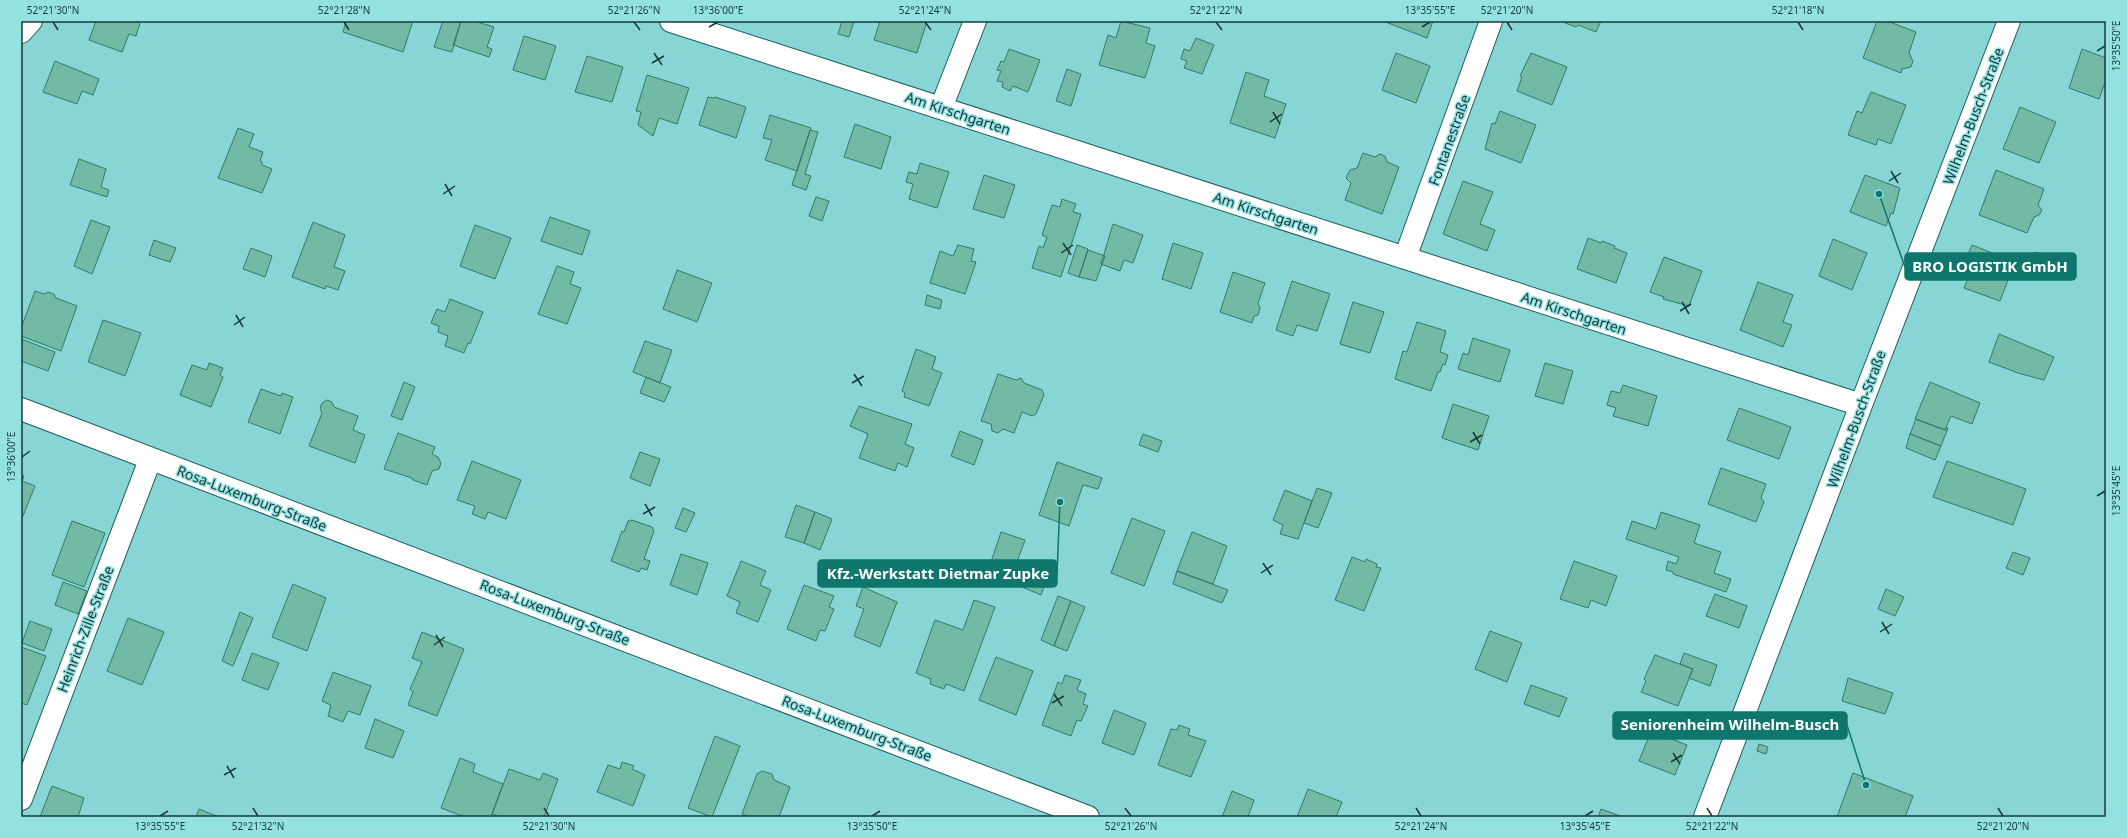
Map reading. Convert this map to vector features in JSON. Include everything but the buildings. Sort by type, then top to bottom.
[{"type":"street","points":[[21,32],[31,21]]},
{"type":"street","name":"Am Kirschgarten","points":[[671,21],[1861,405]]},
{"type":"street","points":[[941,108],[975,21]]},
{"type":"street","name":"Fontanestraße","points":[[1405,258],[1462,107],[1491,21]]},
{"type":"street","name":"Wilhelm-Busch-Straße","points":[[1705,817],[1861,405],[2010,21]]},
{"type":"street","name":"Rosa-Luxemburg-Straße","points":[[21,409],[150,460],[440,568],[1088,817]]},
{"type":"street","name":"Heinrich-Zille-Straße","points":[[21,799],[150,460]]},
{"type":"place","name":"BRO LOGISTIK GmbH","points":[[1879,194]]},
{"type":"place","name":"Kfz.-Werkstatt Dietmar Zupke","points":[[1060,502]]},
{"type":"place","name":"Seniorenheim Wilhelm-Busch","points":[[1866,785]]}]
